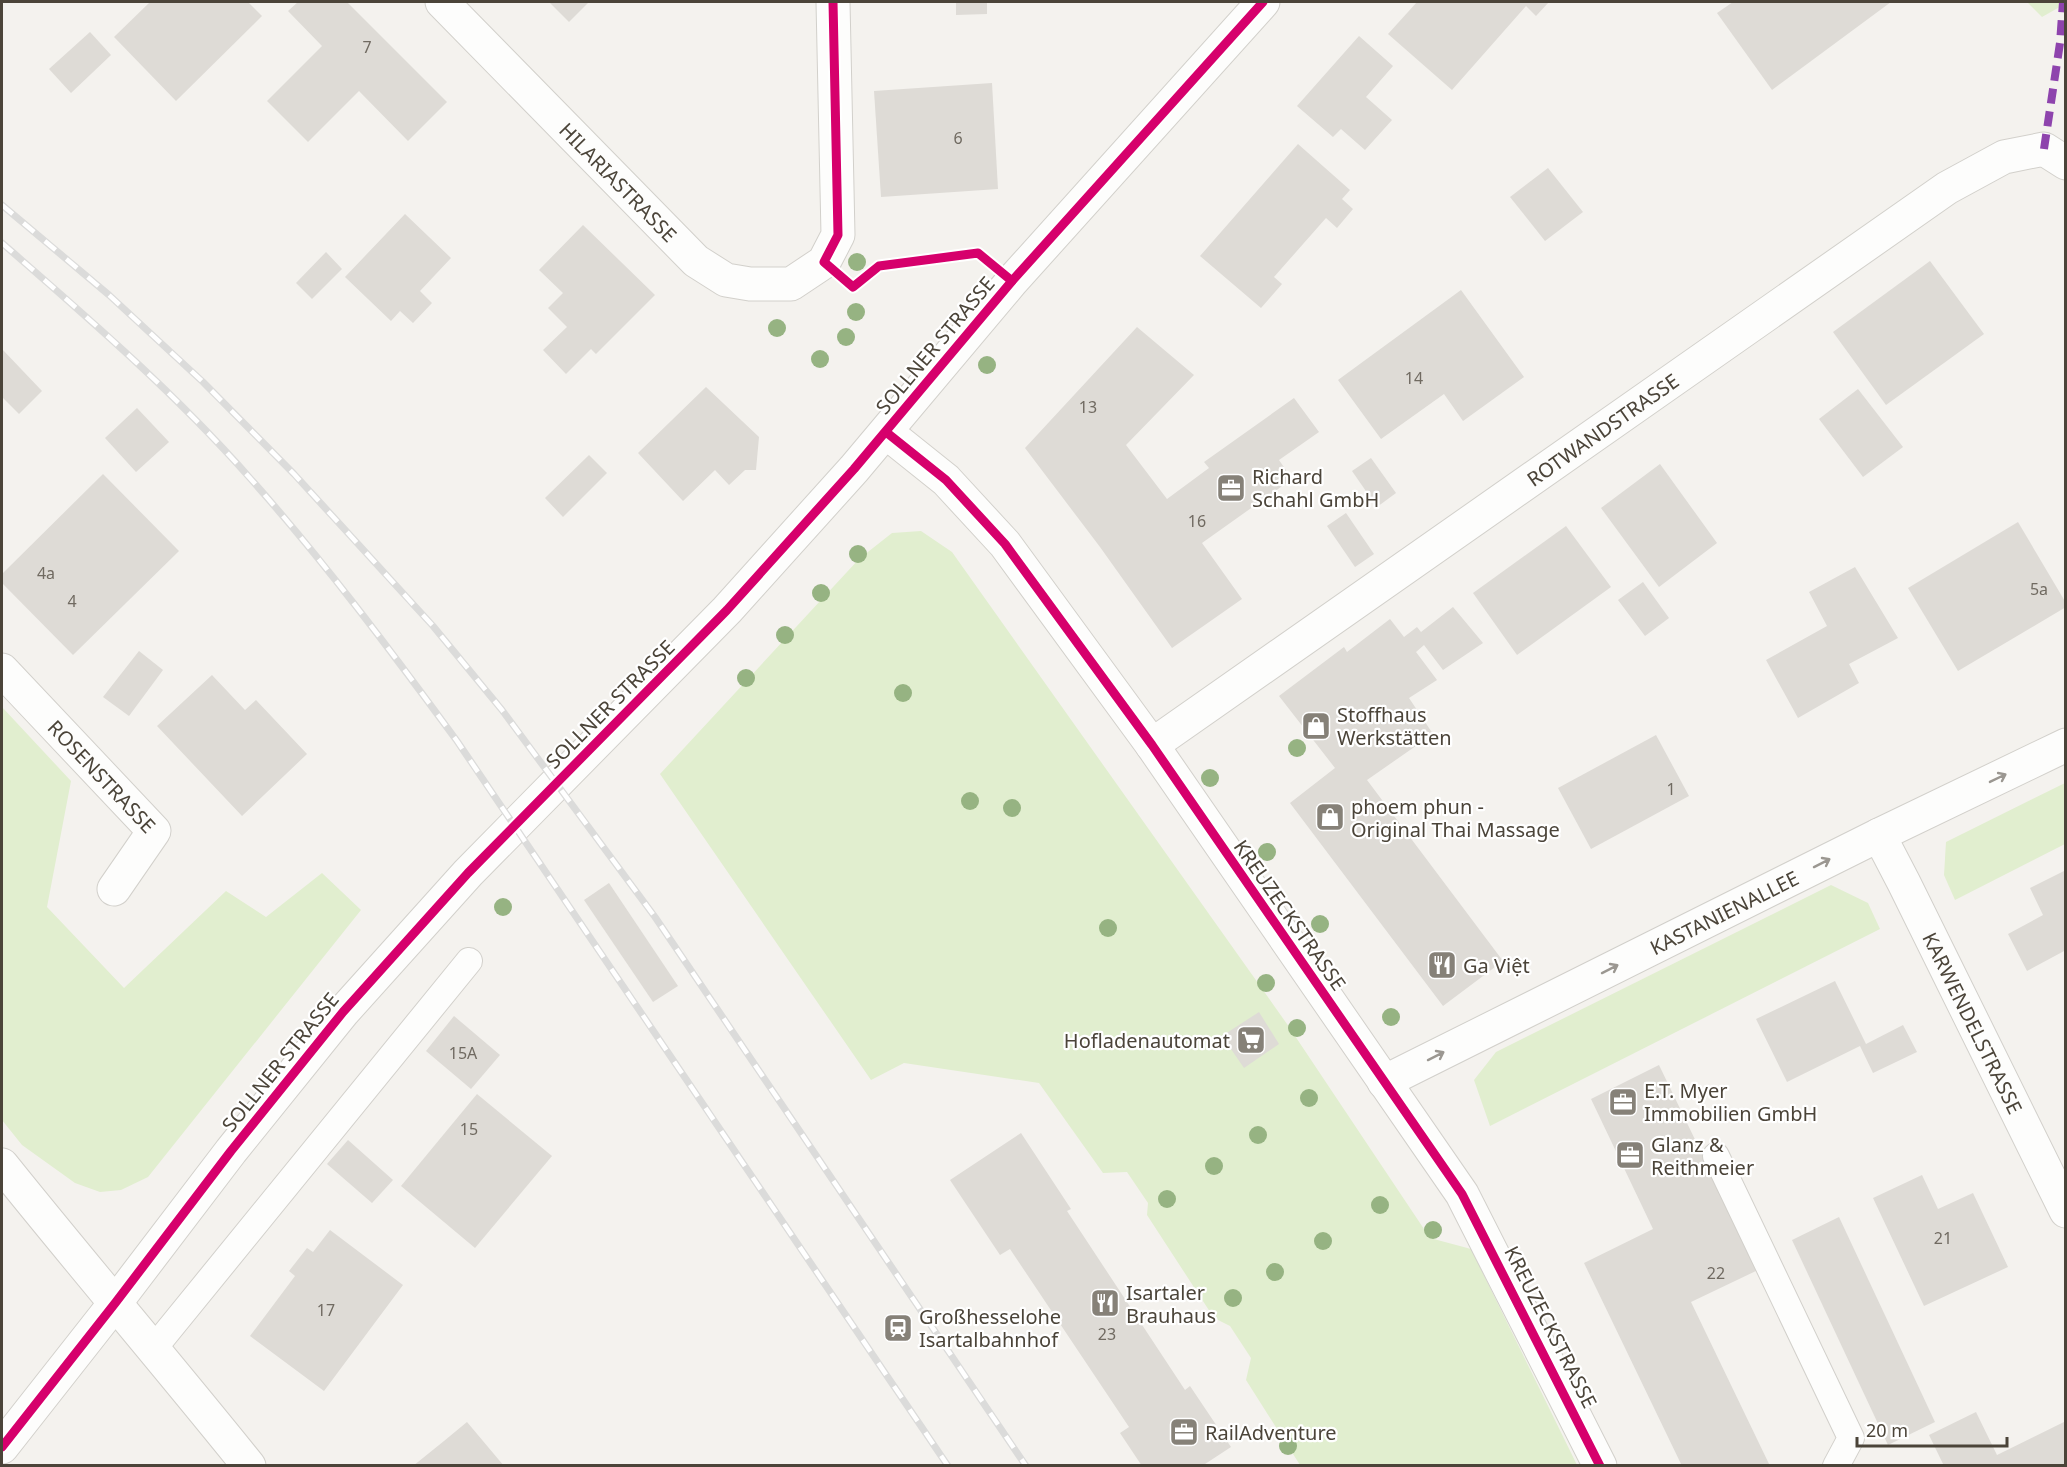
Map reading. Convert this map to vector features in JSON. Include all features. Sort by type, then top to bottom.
[{"type":"street","name":"HILARIASTRASSE","points":[[442,2],[696,261],[726,280],[750,284],[791,284],[824,262],[838,235],[833,2]]},
{"type":"street","name":"SOLLNER STRASSE","points":[[2,1447],[231,1151],[343,1012],[468,873],[727,610],[886,432],[1012,281],[1263,2]]},
{"type":"street","name":"ROTWANDSTRASSE","points":[[1152,745],[1947,188],[2004,158],[2044,150],[2066,163]]},
{"type":"street","name":"KREUZECKSTRASSE","points":[[886,432],[946,480],[1005,544],[1152,745],[1462,1194],[1600,1466]]},
{"type":"street","name":"ROSENSTRASSE","points":[[2,670],[154,831],[114,889]]},
{"type":"street","name":"KASTANIENALLEE","points":[[1383,1082],[1879,835],[2066,745]]},
{"type":"street","name":"KARWENDELSTRASSE","points":[[1879,835],[2066,1211]]},
{"type":"street","points":[[2,1165],[249,1466]]},
{"type":"lane","points":[[154,1348],[469,961]]},
{"type":"lane","points":[[1716,1156],[1851,1438],[1836,1466]]},
{"type":"green space","points":[[2027,2],[2065,2],[2065,4],[2042,17]]},
{"type":"green space","points":[[921,531],[952,552],[1287,1024],[1430,1238],[1471,1249],[1577,1465],[1300,1465],[1246,1380],[1251,1358],[1230,1326],[1214,1318],[1147,1215],[1148,1203],[1127,1172],[1103,1173],[1039,1083],[904,1063],[871,1080],[660,774],[859,559],[892,533]]},
{"type":"green space","points":[[2,707],[71,781],[47,907],[124,988],[226,891],[266,917],[322,873],[361,910],[148,1177],[121,1190],[100,1192],[75,1183],[22,1145],[2,1120]]},
{"type":"green space","points":[[2065,783],[2065,844],[1955,900],[1944,875],[1946,842]]},
{"type":"green space","points":[[1831,885],[1868,903],[1880,929],[1490,1126],[1474,1080],[1496,1052]]},
{"type":"building","points":[[150,2],[248,2],[262,16],[176,101],[114,37]]},
{"type":"building","points":[[298,2],[347,2],[447,102],[408,141],[359,91],[308,142],[267,101],[322,46],[288,11]]},
{"type":"building","points":[[549,2],[589,2],[569,22]]},
{"type":"building","points":[[956,2],[987,2],[987,14],[956,15]]},
{"type":"building","points":[[1417,2],[1549,2],[1536,16],[1526,6],[1452,90],[1388,34]]},
{"type":"building","points":[[1733,2],[1891,2],[1772,90],[1717,13]]},
{"type":"building","points":[[90,32],[111,55],[71,93],[49,69]]},
{"type":"building","points":[[1359,36],[1393,66],[1366,97],[1392,120],[1365,150],[1341,129],[1333,137],[1297,106]]},
{"type":"building","points":[[992,83],[998,189],[881,197],[874,91]]},
{"type":"building","points":[[1298,144],[1350,190],[1342,199],[1353,209],[1337,228],[1326,218],[1274,277],[1282,284],[1261,308],[1200,256]]},
{"type":"building","points":[[1548,168],[1583,212],[1545,241],[1510,197]]},
{"type":"building","points":[[405,214],[451,258],[420,291],[432,303],[413,323],[400,311],[391,321],[345,277]]},
{"type":"building","points":[[583,225],[655,295],[596,354],[591,349],[566,374],[543,350],[567,327],[548,308],[563,293],[539,270]]},
{"type":"building","points":[[326,252],[342,269],[312,299],[296,283]]},
{"type":"building","points":[[1930,261],[1984,334],[1886,405],[1833,332]]},
{"type":"building","points":[[1461,290],[1524,377],[1463,421],[1444,394],[1381,439],[1338,380]]},
{"type":"building","points":[[1137,327],[1194,375],[1126,445],[1167,499],[1209,468],[1204,462],[1294,398],[1319,432],[1279,460],[1292,479],[1202,543],[1242,599],[1172,648],[1100,547],[1025,448]]},
{"type":"building","points":[[2,349],[42,391],[19,414],[2,397]]},
{"type":"building","points":[[706,387],[759,437],[756,470],[745,470],[729,485],[715,470],[683,501],[638,453]]},
{"type":"building","points":[[1858,389],[1903,447],[1863,477],[1819,419]]},
{"type":"building","points":[[137,408],[169,442],[136,472],[105,438]]},
{"type":"building","points":[[589,455],[607,473],[563,517],[545,498]]},
{"type":"building","points":[[1371,458],[1396,493],[1377,507],[1352,471]]},
{"type":"building","points":[[1660,464],[1717,543],[1659,587],[1601,508]]},
{"type":"building","points":[[103,474],[179,551],[73,655],[2,583],[2,574]]},
{"type":"building","points":[[1346,513],[1374,554],[1355,567],[1327,526]]},
{"type":"building","points":[[2018,522],[2066,603],[2066,607],[1958,671],[1908,588]]},
{"type":"building","points":[[1566,526],[1611,587],[1517,655],[1473,593]]},
{"type":"building","points":[[1855,567],[1898,638],[1849,664],[1859,683],[1798,718],[1766,660],[1827,626],[1809,592]]},
{"type":"building","points":[[1643,582],[1669,618],[1645,636],[1618,600]]},
{"type":"building","points":[[1453,607],[1483,643],[1443,670],[1424,645],[1416,652],[1437,680],[1409,698],[1433,734],[1367,780],[1503,961],[1443,1006],[1290,803],[1335,768],[1279,696],[1344,647],[1347,652],[1390,619],[1404,637],[1417,627],[1421,632]]},
{"type":"building","points":[[139,651],[163,670],[129,716],[103,697]]},
{"type":"building","points":[[212,675],[245,710],[256,700],[307,754],[242,816],[157,726]]},
{"type":"building","points":[[1656,735],[1689,796],[1591,849],[1558,788]]},
{"type":"building","points":[[2066,870],[2066,950],[2027,971],[2008,934],[2043,915],[2030,888]]},
{"type":"building","points":[[609,883],[678,986],[653,1002],[584,900]]},
{"type":"building","points":[[1835,981],[1866,1044],[1903,1025],[1917,1052],[1873,1073],[1860,1046],[1787,1082],[1756,1019]]},
{"type":"building","name":"Hofladenautomat","points":[[1259,1012],[1279,1044],[1244,1068],[1222,1036]]},
{"type":"building","points":[[454,1016],[500,1055],[471,1089],[426,1051]]},
{"type":"building","points":[[1659,1065],[1758,1270],[1691,1302],[1770,1466],[1682,1466],[1584,1263],[1653,1229],[1591,1099]]},
{"type":"building","points":[[477,1094],[552,1156],[475,1248],[401,1186]]},
{"type":"building","name":"Großhesselohe Isartalbahnhof","points":[[1021,1133],[1071,1209],[1067,1211],[1185,1390],[1190,1386],[1231,1447],[1202,1466],[1142,1466],[1120,1433],[1129,1427],[1010,1249],[1000,1255],[950,1180]]},
{"type":"building","points":[[348,1140],[393,1180],[372,1203],[327,1164]]},
{"type":"building","points":[[1922,1175],[1938,1209],[1973,1193],[2008,1267],[1924,1306],[1873,1198]]},
{"type":"building","points":[[1839,1217],[1935,1422],[1888,1445],[1792,1240]]},
{"type":"building","points":[[330,1230],[403,1285],[324,1391],[250,1336],[295,1276],[289,1271],[307,1248],[313,1252]]},
{"type":"building","points":[[1976,1412],[1997,1455],[2066,1421],[2066,1466],[1944,1466],[1929,1435]]},
{"type":"building","points":[[467,1422],[504,1466],[413,1466],[444,1441]]},
{"type":"railway","points":[[2,205],[109,295],[203,382],[294,474],[433,626],[502,710],[655,917],[1026,1466]]},
{"type":"railway","points":[[2,243],[98,327],[191,415],[277,509],[356,607],[457,741],[948,1466]]},
{"type":"marked path","points":[[2044,149],[2060,43],[2063,2]]},
{"type":"cycle path","points":[[833,2],[838,235],[824,262],[853,287],[879,266],[978,253],[1012,281]]},
{"type":"cycle path","points":[[2,1447],[231,1151],[343,1012],[468,873],[727,610],[854,469],[1012,281],[1263,2]]},
{"type":"cycle path","points":[[886,432],[946,480],[1005,544],[1152,745],[1462,1194],[1600,1466]]},
{"type":"place","name":"Richard Schahl GmbH","points":[[1231,488]]},
{"type":"place","name":"Stoffhaus Werkstätten","points":[[1316,726]]},
{"type":"place","name":"phoem phun - Original Thai Massage","points":[[1330,817]]},
{"type":"place","name":"Ga Việt","points":[[1442,965]]},
{"type":"place","name":"Hofladenautomat","points":[[1251,1040]]},
{"type":"place","name":"E.T. Myer Immobilien GmbH","points":[[1623,1102]]},
{"type":"place","name":"Glanz & Reithmeier","points":[[1630,1155]]},
{"type":"place","name":"Isartaler Brauhaus","points":[[1105,1303]]},
{"type":"place","name":"Großhesselohe Isartalbahnhof","points":[[898,1328]]},
{"type":"place","name":"RailAdventure","points":[[1184,1432]]}]
